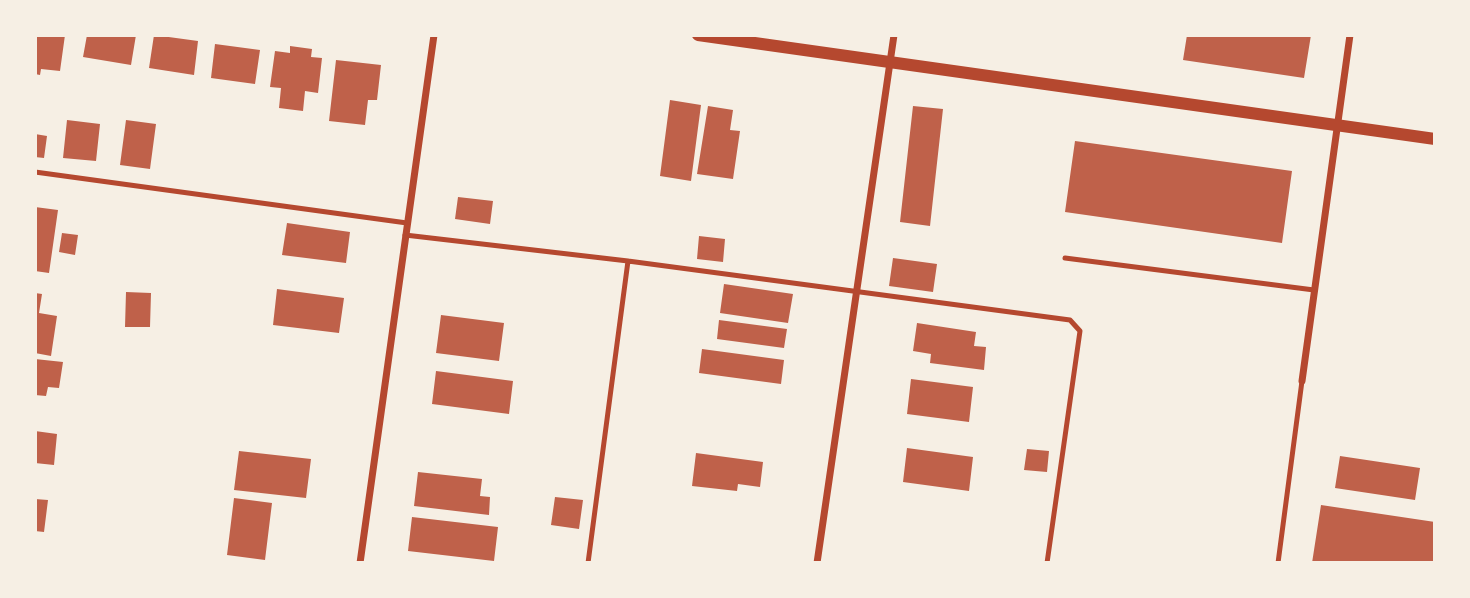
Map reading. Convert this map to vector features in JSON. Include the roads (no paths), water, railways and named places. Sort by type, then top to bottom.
[{"type":"street","points":[[360,563],[434,35]]},
{"type":"street","points":[[698,35],[1435,139]]},
{"type":"street","points":[[817,563],[894,35]]},
{"type":"street","points":[[1302,381],[1350,35]]},
{"type":"lane","points":[[35,172],[407,223]]},
{"type":"lane","points":[[405,235],[628,261],[1070,320],[1080,331],[1047,563]]},
{"type":"lane","points":[[1066,258],[1314,290]]},
{"type":"lane","points":[[588,563],[628,261]]},
{"type":"lane","points":[[1278,563],[1302,381]]}]
